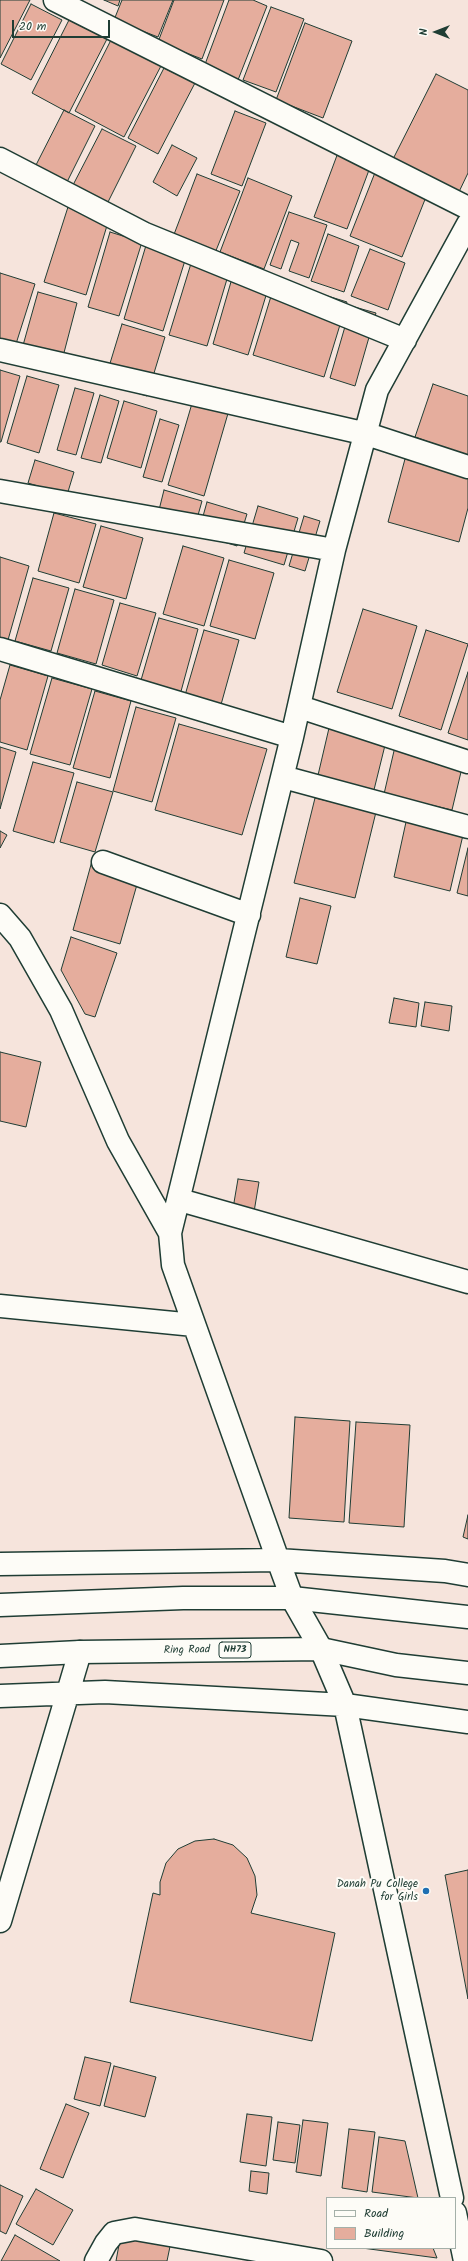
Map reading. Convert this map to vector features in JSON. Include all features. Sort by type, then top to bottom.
[{"type":"main road","points":[[55,0],[468,208]]},
{"type":"main road","points":[[0,159],[145,234],[405,340]]},
{"type":"main road","points":[[452,2197],[345,1705],[321,1649],[292,1598],[173,1265],[170,1233],[180,1200],[300,707],[334,550],[377,390],[468,224]]},
{"type":"main road","points":[[0,350],[366,434],[468,467]]},
{"type":"main road","points":[[0,491],[334,550]]},
{"type":"main road","points":[[0,649],[292,737]]},
{"type":"main road","points":[[300,707],[468,762]]},
{"type":"main road","points":[[283,777],[468,827]]},
{"type":"main road","points":[[103,862],[249,915]]},
{"type":"main road","points":[[0,915],[20,938],[61,1010],[118,1141],[170,1233]]},
{"type":"main road","points":[[180,1200],[468,1282]]},
{"type":"main road","points":[[0,1306],[194,1325]]},
{"type":"main road","points":[[0,1564],[40,1562],[150,1563],[278,1560],[445,1571],[468,1575]]},
{"type":"main road","points":[[0,1605],[183,1598],[292,1598],[468,1617]]},
{"type":"main road","name":"Ring Road","points":[[0,1656],[80,1652],[321,1649],[396,1665],[468,1673]]},
{"type":"main road","points":[[0,1921],[80,1652]]},
{"type":"main road","points":[[0,1696],[105,1692],[345,1705],[468,1722]]},
{"type":"main road","points":[[456,2219],[465,2261]]},
{"type":"main road","points":[[96,2261],[106,2243],[114,2233],[135,2229],[321,2261]]},
{"type":"building","points":[[0,0],[30,0],[0,58]]},
{"type":"building","points":[[104,0],[120,0],[118,6]]},
{"type":"building","points":[[122,0],[173,0],[158,37],[114,20]]},
{"type":"building","points":[[174,0],[224,0],[202,59],[158,42]]},
{"type":"building","points":[[229,0],[253,0],[267,6],[238,80],[204,67]]},
{"type":"building","points":[[31,4],[62,20],[31,80],[1,64]]},
{"type":"building","points":[[271,7],[304,19],[276,92],[243,80]]},
{"type":"building","points":[[69,20],[107,39],[69,113],[32,93]]},
{"type":"building","points":[[305,23],[352,41],[323,118],[276,100]]},
{"type":"building","points":[[112,38],[162,64],[124,137],[75,111]]},
{"type":"building","points":[[164,68],[195,83],[158,154],[128,138]]},
{"type":"building","points":[[436,74],[468,90],[468,173],[457,196],[391,163]]},
{"type":"building","points":[[64,110],[95,126],[67,182],[36,165]]},
{"type":"building","points":[[235,111],[266,123],[242,186],[211,174]]},
{"type":"building","points":[[102,129],[136,146],[108,202],[73,185]]},
{"type":"building","points":[[172,145],[197,158],[177,196],[153,182]]},
{"type":"building","points":[[339,150],[372,162],[347,229],[314,217]]},
{"type":"building","points":[[378,165],[430,187],[402,257],[350,236]]},
{"type":"building","points":[[197,174],[240,191],[215,253],[173,237]]},
{"type":"building","points":[[248,178],[292,196],[264,269],[220,252]]},
{"type":"building","points":[[68,207],[109,219],[86,295],[44,282]]},
{"type":"building","points":[[289,212],[327,225],[309,278],[289,271],[299,243],[291,240],[281,269],[270,265]]},
{"type":"building","points":[[110,232],[142,242],[119,316],[88,307]]},
{"type":"building","points":[[328,234],[359,246],[344,292],[311,281]]},
{"type":"building","points":[[147,242],[187,254],[163,331],[124,319]]},
{"type":"building","points":[[370,249],[405,263],[388,310],[351,296]]},
{"type":"building","points":[[193,257],[230,269],[207,346],[169,335]]},
{"type":"building","points":[[235,268],[271,279],[248,355],[213,344]]},
{"type":"building","points":[[0,273],[35,284],[15,347],[0,343]]},
{"type":"building","points":[[276,280],[347,302],[324,377],[253,355]]},
{"type":"building","points":[[38,292],[77,303],[60,368],[20,356]]},
{"type":"building","points":[[351,306],[376,313],[355,386],[330,378]]},
{"type":"building","points":[[122,324],[165,337],[147,396],[104,383]]},
{"type":"building","points":[[0,370],[20,376],[1,442],[0,442]]},
{"type":"building","points":[[27,376],[59,385],[39,453],[7,443]]},
{"type":"building","points":[[433,384],[468,396],[468,456],[415,437]]},
{"type":"building","points":[[75,388],[94,393],[76,455],[57,450]]},
{"type":"building","points":[[100,395],[119,401],[101,463],[81,458]]},
{"type":"building","points":[[193,400],[229,410],[204,496],[168,485]]},
{"type":"building","points":[[124,401],[157,411],[141,468],[107,458]]},
{"type":"building","points":[[160,419],[179,425],[162,482],[143,477]]},
{"type":"building","points":[[405,459],[468,475],[468,508],[459,542],[388,522]]},
{"type":"building","points":[[35,460],[74,472],[67,495],[28,483]]},
{"type":"building","points":[[164,490],[202,501],[193,533],[156,522]]},
{"type":"building","points":[[207,502],[247,514],[237,546],[198,534]]},
{"type":"building","points":[[258,506],[298,518],[284,565],[244,553]]},
{"type":"building","points":[[54,513],[96,524],[79,583],[38,571]]},
{"type":"building","points":[[304,516],[320,521],[305,571],[289,566]]},
{"type":"building","points":[[101,526],[143,538],[126,599],[83,587]]},
{"type":"building","points":[[183,546],[224,558],[204,626],[163,614]]},
{"type":"building","points":[[0,557],[29,566],[8,640],[0,638]]},
{"type":"building","points":[[229,560],[274,573],[255,639],[210,626]]},
{"type":"building","points":[[33,578],[69,588],[51,651],[15,641]]},
{"type":"building","points":[[75,589],[114,600],[96,664],[57,653]]},
{"type":"building","points":[[120,603],[156,613],[137,676],[102,665]]},
{"type":"building","points":[[363,609],[417,626],[392,709],[337,692]]},
{"type":"building","points":[[159,618],[198,629],[177,706],[137,694]]},
{"type":"building","points":[[204,630],[239,640],[217,719],[181,709]]},
{"type":"building","points":[[426,630],[468,644],[441,730],[399,716]]},
{"type":"building","points":[[10,665],[48,676],[27,750],[0,742],[0,700]]},
{"type":"building","points":[[468,672],[468,740],[448,733]]},
{"type":"building","points":[[52,678],[92,689],[70,765],[30,754]]},
{"type":"building","points":[[95,691],[131,701],[110,778],[73,768]]},
{"type":"building","points":[[136,707],[176,718],[152,802],[113,791]]},
{"type":"building","points":[[333,711],[390,725],[371,802],[315,788]]},
{"type":"building","points":[[179,724],[267,749],[242,835],[155,810]]},
{"type":"building","points":[[397,738],[465,755],[452,810],[384,794]]},
{"type":"building","points":[[0,747],[16,752],[0,809]]},
{"type":"building","points":[[33,762],[74,773],[54,843],[13,831]]},
{"type":"building","points":[[77,782],[113,792],[95,852],[60,842]]},
{"type":"building","points":[[315,798],[376,812],[355,898],[294,883]]},
{"type":"building","points":[[406,822],[463,835],[450,891],[394,877]]},
{"type":"building","points":[[0,831],[7,835],[0,848]]},
{"type":"building","points":[[468,848],[468,896],[457,893]]},
{"type":"building","points":[[92,861],[140,874],[120,944],[73,930]]},
{"type":"building","points":[[300,898],[331,906],[317,964],[286,957]]},
{"type":"building","points":[[71,937],[117,953],[95,1017],[85,1014],[61,970]]},
{"type":"building","points":[[394,998],[419,1003],[416,1027],[389,1023]]},
{"type":"building","points":[[425,1002],[452,1006],[449,1031],[421,1026]]},
{"type":"building","points":[[0,1052],[41,1062],[26,1127],[0,1121]]},
{"type":"building","points":[[238,1179],[259,1182],[251,1230],[230,1226]]},
{"type":"building","points":[[295,1417],[350,1421],[344,1522],[289,1518]]},
{"type":"building","points":[[356,1422],[410,1425],[404,1527],[349,1523]]},
{"type":"building","points":[[468,1515],[468,1539],[463,1537]]},
{"type":"building","points":[[214,1839],[233,1845],[247,1858],[255,1876],[257,1895],[251,1913],[335,1933],[312,2041],[130,2002],[153,1893],[160,1895],[160,1882],[166,1863],[178,1849],[195,1841]]},
{"type":"building","points":[[468,1870],[468,1999],[445,1875]]},
{"type":"building","points":[[85,2057],[111,2063],[100,2106],[74,2099]]},
{"type":"building","points":[[114,2066],[156,2077],[145,2117],[104,2106]]},
{"type":"building","points":[[66,2104],[89,2113],[63,2178],[40,2169]]},
{"type":"building","points":[[247,2114],[272,2117],[266,2166],[240,2162]]},
{"type":"building","points":[[303,2120],[328,2123],[321,2176],[296,2172]]},
{"type":"building","points":[[278,2122],[300,2125],[295,2163],[273,2160]]},
{"type":"building","points":[[349,2129],[375,2132],[367,2192],[342,2188]]},
{"type":"building","points":[[379,2137],[405,2141],[418,2197],[372,2192]]},
{"type":"building","points":[[251,2171],[269,2173],[267,2194],[249,2191]]},
{"type":"building","points":[[0,2185],[23,2196],[6,2234],[0,2231]]},
{"type":"building","points":[[36,2189],[73,2210],[53,2245],[16,2224]]},
{"type":"building","points":[[123,2223],[173,2232],[167,2261],[116,2261]]},
{"type":"building","points":[[15,2235],[60,2261],[1,2261]]},
{"type":"building","points":[[370,2249],[433,2249],[437,2258]]},
{"type":"place","name":"Danah Pu College for Girls","points":[[426,1891]]}]
